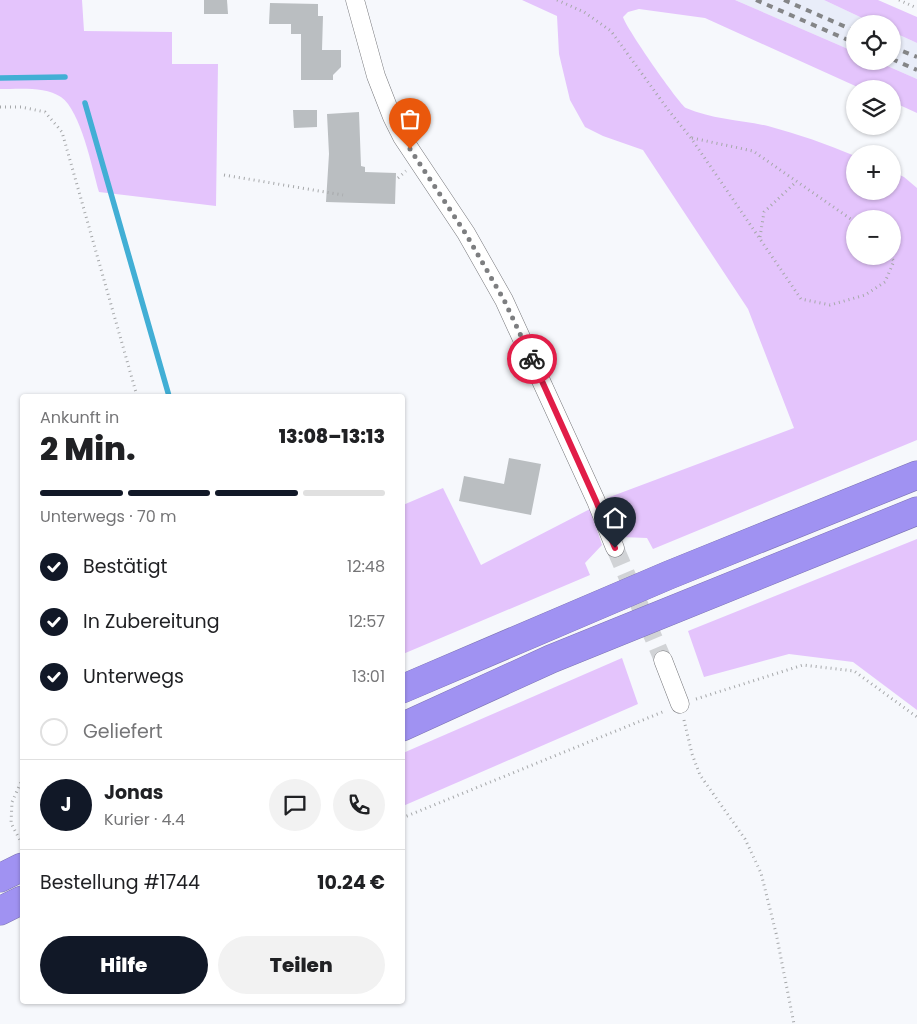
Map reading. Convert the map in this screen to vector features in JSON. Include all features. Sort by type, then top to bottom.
[{"type":"highway","points":[[405,688],[669,575],[917,475]]},
{"type":"highway","points":[[405,726],[551,659],[917,511]]},
{"type":"highway","points":[[0,878],[20,868]]},
{"type":"highway","points":[[0,911],[20,901]]},
{"type":"street","points":[[355,0],[376,76],[392,117],[407,145],[466,234],[504,300],[596,501],[615,548]]},
{"type":"street","points":[[663,660],[680,704]]},
{"type":"path","points":[[557,0],[584,12],[610,31],[691,138],[801,298],[830,305],[865,295],[885,282],[892,265]]},
{"type":"path","points":[[899,0],[917,8]]},
{"type":"path","points":[[0,107],[21,107],[45,112],[62,132],[136,394]]},
{"type":"path","points":[[691,138],[753,151],[846,216]]},
{"type":"path","points":[[224,175],[343,194]]},
{"type":"path","points":[[759,239],[764,212],[796,182]]},
{"type":"path","points":[[405,817],[680,704],[803,665],[854,670],[917,717]]},
{"type":"path","points":[[680,704],[692,754],[700,775],[745,839],[761,873],[776,932],[794,1024]]},
{"type":"path","points":[[20,784],[12,802],[11,823],[20,841]]},
{"type":"shaded area","points":[[0,0],[82,0],[84,31],[172,32],[172,64],[218,64],[216,206],[99,192],[85,141],[68,104],[55,93],[47,91],[0,89]]},
{"type":"shaded area","points":[[522,0],[735,0],[846,48],[846,70],[896,70],[917,79],[917,113],[901,106],[901,80],[846,80],[846,82],[705,18],[639,9],[628,12],[623,17],[653,65],[686,108],[716,117],[779,129],[846,152],[846,200],[901,200],[901,176],[917,188],[917,440],[653,549],[647,538],[621,537],[607,498],[794,428],[748,309],[643,150],[603,136],[585,127],[570,100],[559,54],[557,16]]},
{"type":"shaded area","points":[[735,0],[824,0],[856,15],[846,15],[846,48]]},
{"type":"shaded area","points":[[824,0],[878,0],[917,17],[917,43],[901,36],[901,15],[856,15]]},
{"type":"shaded area","points":[[901,36],[917,43],[917,79],[896,70],[901,70]]},
{"type":"shaded area","points":[[443,488],[481,565],[590,509],[602,545],[585,563],[590,575],[405,653],[405,504]]},
{"type":"shaded area","points":[[917,539],[917,710],[853,662],[789,654],[704,677],[688,631]]},
{"type":"shaded area","points":[[622,658],[638,704],[405,805],[405,752]]},
{"type":"building","points":[[204,0],[227,0],[228,14],[204,14]]},
{"type":"building","points":[[270,3],[318,4],[318,16],[323,16],[322,50],[341,50],[341,67],[333,75],[333,80],[301,80],[301,34],[291,34],[291,24],[269,24]]},
{"type":"building","points":[[293,110],[317,110],[317,127],[294,128]]},
{"type":"building","points":[[359,112],[361,166],[365,167],[365,172],[396,173],[395,204],[326,202],[329,154],[327,114]]},
{"type":"building","points":[[509,458],[541,464],[531,515],[459,501],[464,476],[504,484]]},
{"type":"waterway","points":[[0,78],[65,77]]},
{"type":"waterway","points":[[85,103],[168,394]]},
{"type":"tunnel","points":[[615,548],[663,660]]},
{"type":"railway","points":[[756,0],[846,39]]},
{"type":"railway","points":[[784,0],[846,27]]},
{"type":"railway","points":[[901,51],[917,57]]},
{"type":"railway","points":[[901,63],[917,70]]},
{"type":"way so far","points":[[410,149],[466,234],[504,300],[532,359]]},
{"type":"route","points":[[532,359],[596,501],[615,548]]}]
